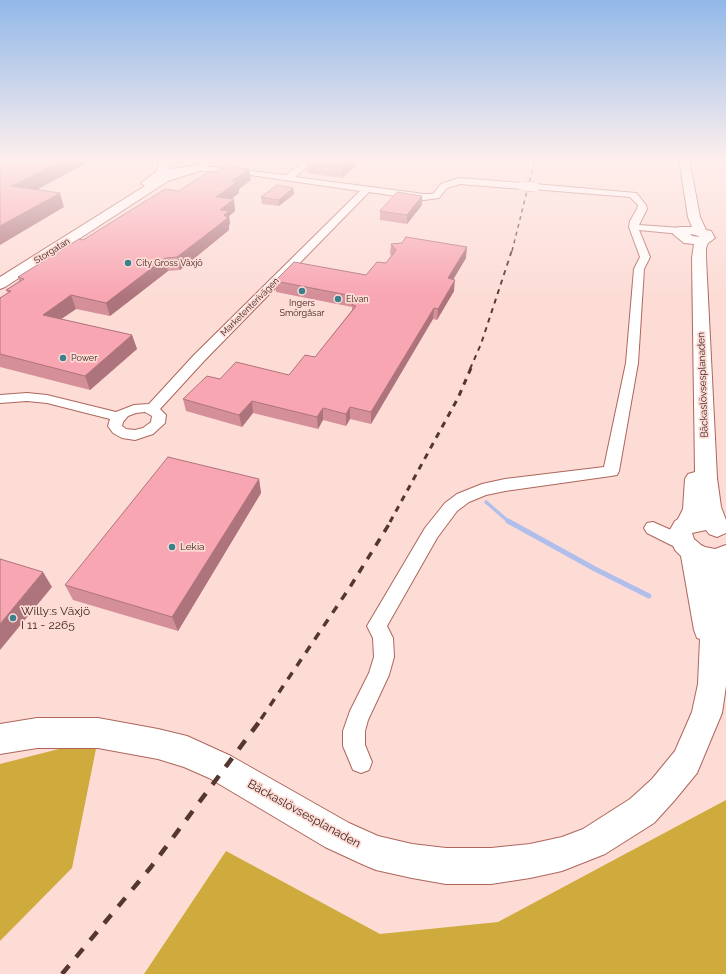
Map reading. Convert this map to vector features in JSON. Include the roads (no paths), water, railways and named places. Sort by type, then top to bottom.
[{"type":"street","name":"Storgatan","points":[[0,274],[112,204]]},
{"type":"street","name":"Storgatan","points":[[0,284],[125,204]]},
{"type":"street","name":"Marketenterivägen","points":[[152,409],[199,358],[353,204]]},
{"type":"street","points":[[361,762],[354,746],[354,731],[358,718],[379,675],[384,657],[382,638],[377,626],[432,533],[451,507],[463,498],[482,490],[505,485],[611,471],[632,363],[639,269],[645,257],[634,227],[635,221],[642,209],[642,204]]},
{"type":"street","name":"Bäckaslövsesplanaden","points":[[687,204],[692,256],[696,468],[694,509],[688,539],[712,657]]},
{"type":"street","name":"Bäckaslövsesplanaden","points":[[689,235],[694,218],[692,204]]},
{"type":"street","points":[[634,227],[689,235]]},
{"type":"street","name":"Bäckaslövsesplanaden","points":[[0,739],[37,733],[98,733],[158,744],[187,752],[220,767],[337,835],[376,853],[412,861],[446,866],[491,866],[522,862],[562,854],[593,842],[642,811],[663,790],[686,762],[707,713],[712,684],[712,657],[716,616],[716,576],[722,544],[710,507],[706,478],[698,258],[699,248],[689,235]]},
{"type":"street","points":[[0,399],[26,397],[47,399],[119,417]]},
{"type":"street","points":[[134,409],[152,409],[159,415],[158,423],[148,431],[128,434],[118,430],[116,426],[119,417],[123,413],[134,409]]},
{"type":"street","points":[[653,528],[688,539],[706,558],[722,544],[700,522],[688,539]]},
{"type":"waterway","points":[[486,502],[509,522]]},
{"type":"waterway","points":[[508,521],[595,569],[649,596]]},
{"type":"railway","points":[[512,251],[524,204]]},
{"type":"railway","points":[[470,369],[481,344],[512,250]]},
{"type":"railway","points":[[390,522],[458,398],[471,368]]},
{"type":"railway","points":[[261,719],[350,587],[391,521]]},
{"type":"railway","points":[[62,974],[151,867],[262,718]]},
{"type":"place","name":"City Gross Växjö","points":[[128,263]]},
{"type":"place","name":"Ingers Smörgåsar","points":[[302,291]]},
{"type":"place","name":"Elvan","points":[[338,299]]},
{"type":"place","name":"Power","points":[[63,358]]},
{"type":"place","name":"Lekia","points":[[172,547]]},
{"type":"place","name":"Willy:s Växjö I 11 - 2265","points":[[13,618]]}]
